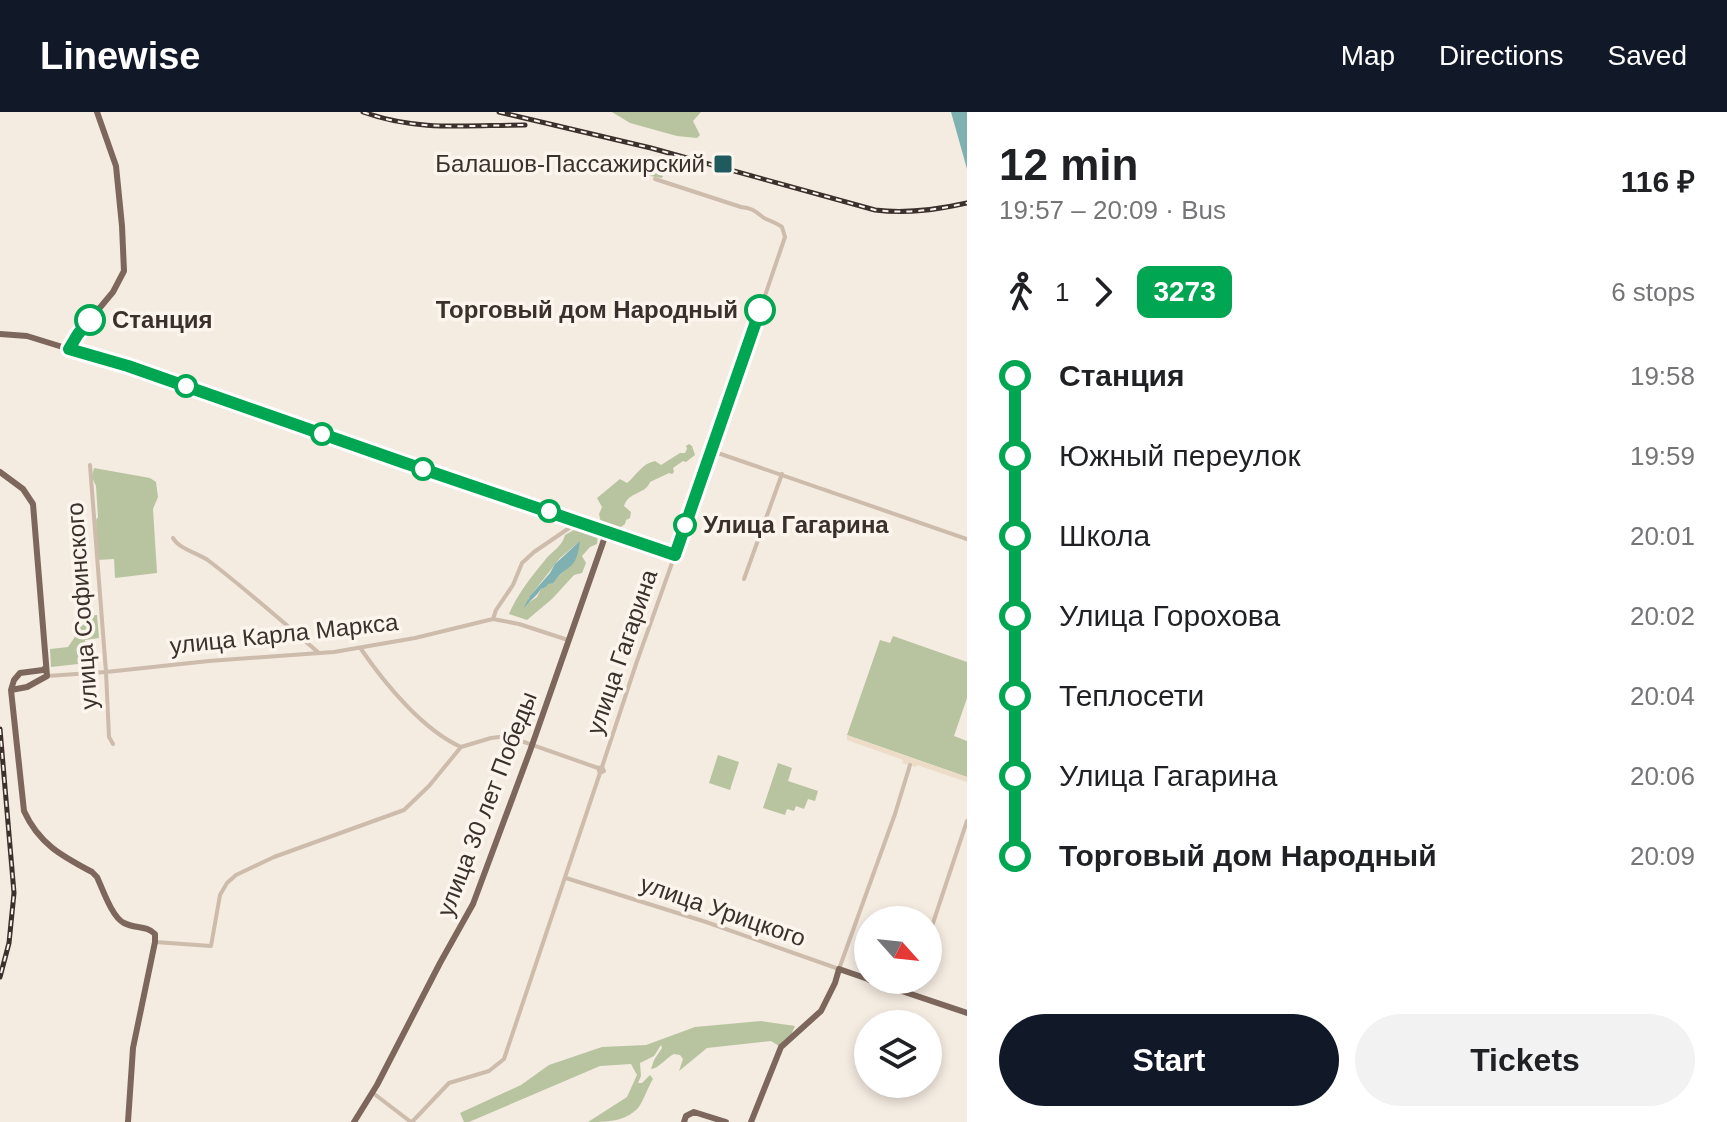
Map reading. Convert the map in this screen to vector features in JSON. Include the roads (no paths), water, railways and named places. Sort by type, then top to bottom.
[{"type":"main road","points":[[0,334],[27,336],[69,349],[120,282],[124,263],[116,166],[97,112]]},
{"type":"main road","points":[[0,472],[23,489],[33,504],[47,676],[31,685],[11,690]]},
{"type":"main road","name":"улица 30 лет Победы","points":[[354,1122],[373,1093],[473,904],[607,531]]},
{"type":"main road","points":[[46,667],[17,675],[11,690],[22,801],[28,820],[51,849],[97,877],[119,920],[153,930],[155,934],[133,1048],[128,1122]]},
{"type":"main road","points":[[31,671],[31,685]]},
{"type":"main road","points":[[751,1122],[781,1047],[821,1011],[839,969]]},
{"type":"main road","name":"улица Урицкого","points":[[839,969],[854,974]]},
{"type":"main road","name":"улица Урицкого","points":[[910,994],[967,1013]]},
{"type":"main road","points":[[685,1119],[694,1112],[726,1122]]},
{"type":"street","name":"улица Гагарина","points":[[411,1122],[449,1083],[489,1071],[504,1059],[600,769],[785,237],[778,224],[763,217],[759,211],[655,179]]},
{"type":"street","points":[[69,349],[128,366],[675,555]]},
{"type":"street","points":[[712,451],[967,539]]},
{"type":"street","name":"улица Софинского","points":[[90,465],[109,737],[113,744]]},
{"type":"street","points":[[744,579],[782,474]]},
{"type":"street","points":[[493,619],[522,563],[578,522]]},
{"type":"street","points":[[173,538],[176,544],[208,561],[319,653]]},
{"type":"street","name":"улица Карла Маркса","points":[[47,676],[360,648],[493,619],[568,640]]},
{"type":"street","points":[[360,648],[380,677],[445,740],[461,747],[507,736],[600,769]]},
{"type":"street","points":[[155,942],[211,946],[220,895],[236,875],[274,857],[404,810],[429,786],[461,747]]},
{"type":"street","points":[[839,969],[910,765]]},
{"type":"street","points":[[939,906],[967,821]]},
{"type":"street","name":"улица Урицкого","points":[[566,878],[706,922],[839,969]]},
{"type":"street","points":[[373,1093],[411,1122]]},
{"type":"water","points":[[951,112],[967,112],[967,169]]},
{"type":"water","points":[[580,541],[574,563],[553,583],[541,589],[523,609],[555,564]]},
{"type":"railway","points":[[363,112],[424,125],[525,125]]},
{"type":"railway","points":[[499,112],[651,148],[875,210],[921,211],[967,203]]},
{"type":"railway","points":[[0,729],[14,893],[9,943],[0,977]]},
{"type":"place","name":"Балашов-Пассажирский","points":[[723,164]]},
{"type":"place","name":"Торговый дом Народный","points":[[760,310]]},
{"type":"place","name":"Станция","points":[[90,320]]},
{"type":"place","name":"Улица Гагарина","points":[[685,525]]}]
